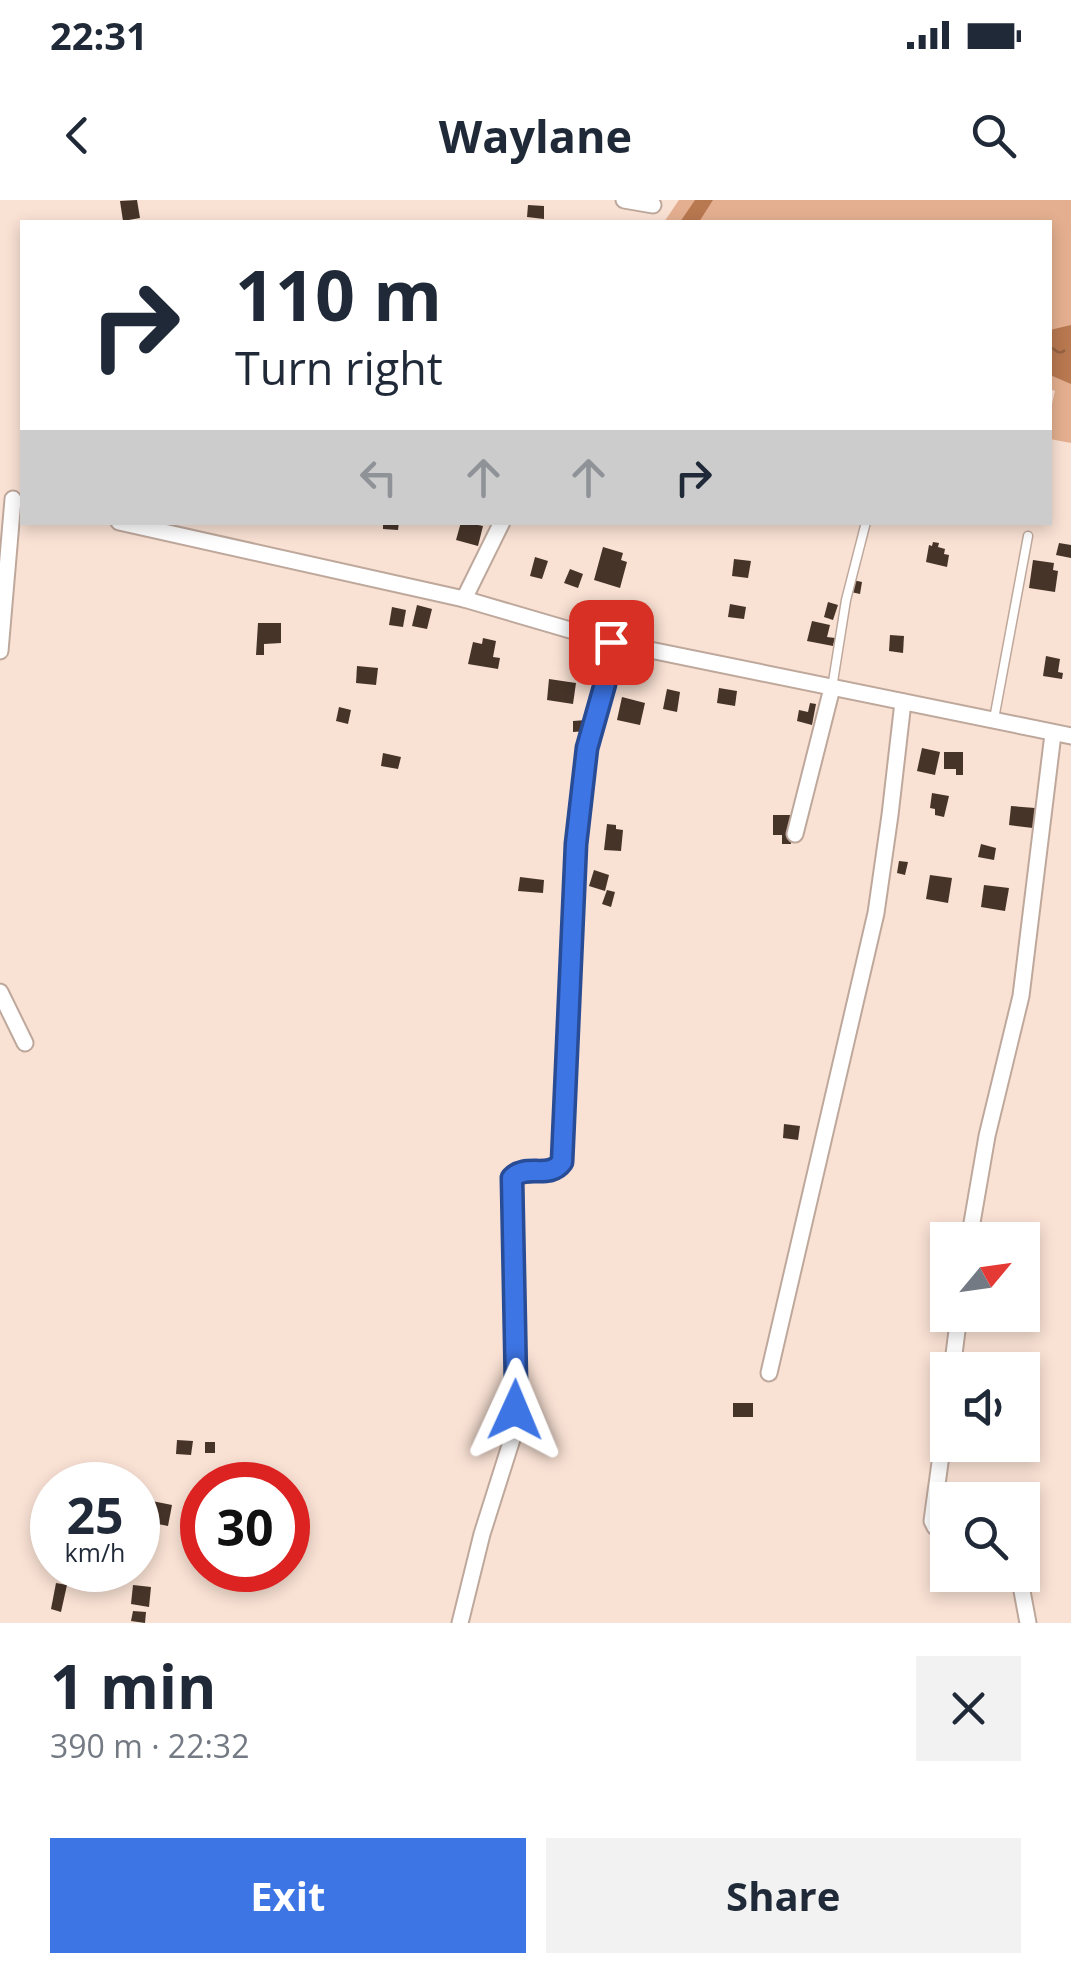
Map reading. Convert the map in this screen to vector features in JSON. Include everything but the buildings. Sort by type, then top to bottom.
[{"type":"street","points":[[624,200],[655,203]]},
{"type":"street","points":[[0,651],[12,499]]},
{"type":"street","points":[[132,525],[464,599],[611,642],[1071,736]]},
{"type":"street","points":[[464,599],[501,525]]},
{"type":"street","points":[[460,1623],[482,1534],[513,1436],[516,1384],[512,1178],[524,1170],[550,1171],[562,1162],[576,844],[587,748],[605,684],[611,642]]},
{"type":"street","points":[[794,834],[832,688]]},
{"type":"street","points":[[770,1373],[876,913],[903,702]]},
{"type":"street","points":[[972,1222],[987,1136],[1022,996],[1053,734]]},
{"type":"street","points":[[0,992],[25,1042]]},
{"type":"street","points":[[1022,1592],[1028,1623]]},
{"type":"lane","points":[[832,688],[846,600],[865,525]]},
{"type":"lane","points":[[994,720],[1028,536]]},
{"type":"shaded area","points":[[679,200],[1071,200],[1071,443],[1052,439],[1052,220],[665,220]]},
{"type":"water","points":[[695,200],[713,200],[700,220],[681,220]]},
{"type":"water","points":[[1071,325],[1071,384],[1052,376],[1052,330]]},
{"type":"route","points":[[515,1410],[512,1178],[524,1170],[550,1171],[562,1162],[576,844],[587,748],[605,684],[611,642]]}]
